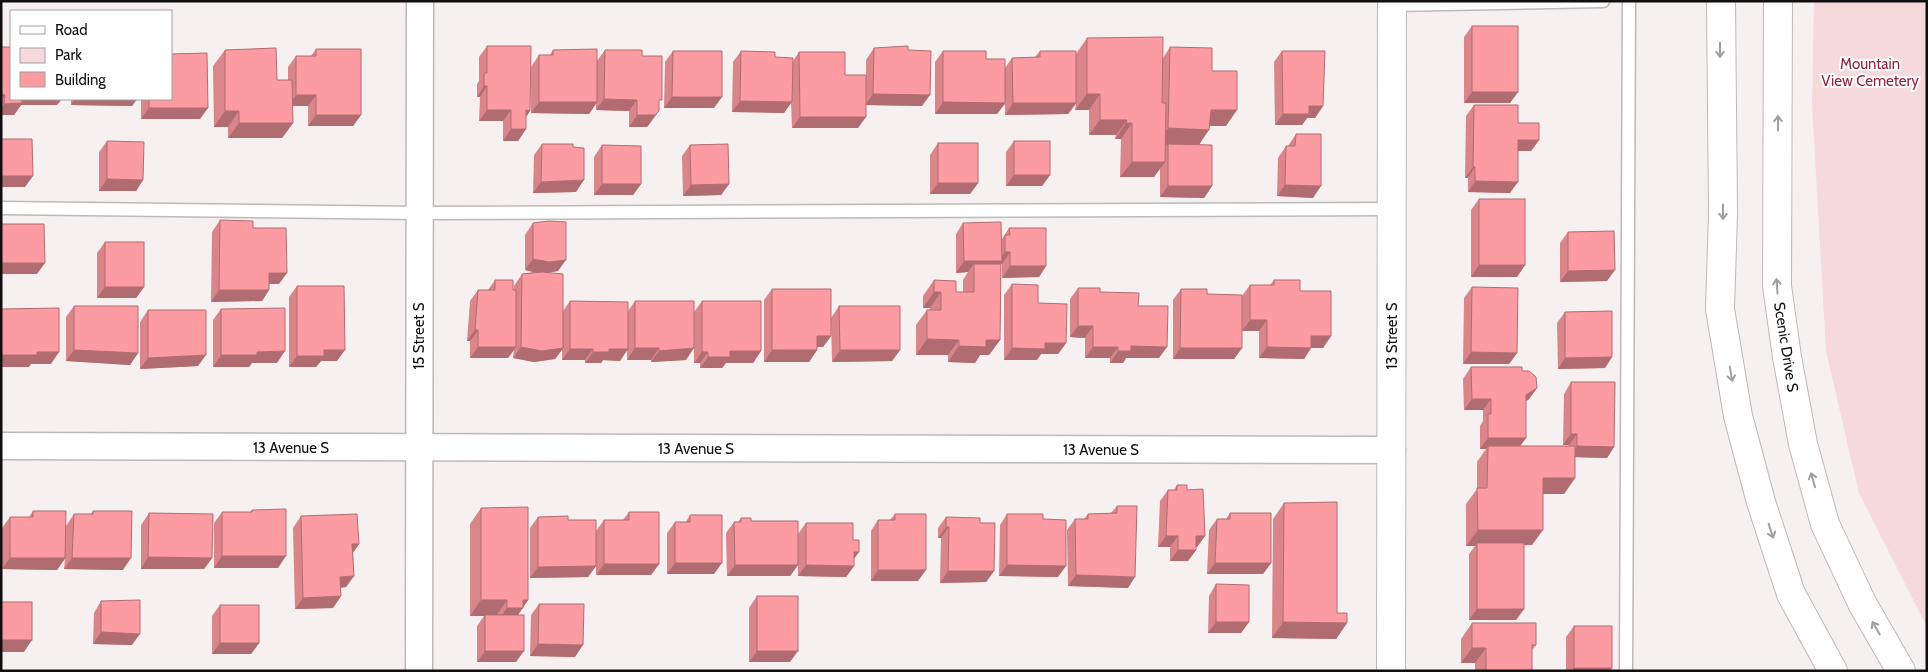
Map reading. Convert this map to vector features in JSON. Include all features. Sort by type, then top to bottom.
[{"type":"main road","points":[[1720,1],[1723,214],[1720,309],[1738,416],[1761,502],[1791,594],[1833,671]]},
{"type":"main road","name":"Scenic Drive S","points":[[1778,1],[1777,286],[1788,367],[1803,444],[1825,524],[1862,603],[1901,671]]},
{"type":"main road","name":"13 Street S","points":[[1391,671],[1392,3]]},
{"type":"street","name":"15 Street S","points":[[419,671],[420,1]]},
{"type":"street","name":"13 Avenue S","points":[[1,446],[418,449],[1392,450]]},
{"type":"lane","points":[[1392,3],[1603,1]]},
{"type":"lane","points":[[1626,671],[1629,1]]},
{"type":"lane","points":[[1,208],[419,213],[1392,209]]},
{"type":"green space","name":"Mountain View Cemetery","points":[[1814,1],[1927,1],[1927,627],[1859,493],[1826,351],[1812,104]]},
{"type":"building","points":[[1472,26],[1518,26],[1518,92],[1472,92]]},
{"type":"building","points":[[1163,37],[1162,103],[1166,103],[1165,162],[1132,162],[1132,123],[1126,123],[1127,120],[1100,120],[1100,94],[1087,94],[1087,38]]},
{"type":"building","points":[[487,46],[531,46],[530,111],[526,110],[526,129],[511,129],[511,110],[487,110],[487,86],[484,86],[484,73],[487,73]]},
{"type":"building","points":[[908,46],[908,50],[931,51],[930,95],[873,94],[874,48]]},
{"type":"building","points":[[1,47],[10,47],[10,100],[22,100],[22,103],[4,104],[5,95],[1,94]]},
{"type":"building","points":[[1170,47],[1212,48],[1212,71],[1237,71],[1237,110],[1211,110],[1209,130],[1168,128]]},
{"type":"building","points":[[276,48],[277,80],[292,80],[293,123],[239,123],[239,111],[225,111],[225,50]]},
{"type":"building","points":[[316,49],[361,49],[361,115],[316,115],[316,95],[296,95],[296,56],[316,56]]},
{"type":"building","points":[[597,49],[597,102],[539,102],[539,55],[553,55],[553,50]]},
{"type":"building","points":[[605,50],[642,50],[642,56],[662,56],[662,100],[659,100],[659,111],[655,115],[637,115],[637,100],[604,99]]},
{"type":"building","points":[[673,51],[722,51],[722,97],[672,97]]},
{"type":"building","points":[[741,51],[775,52],[775,57],[793,58],[792,102],[740,101]]},
{"type":"building","points":[[943,51],[986,51],[986,59],[1005,59],[1005,103],[943,102]]},
{"type":"building","points":[[1040,51],[1076,51],[1076,103],[1013,103],[1012,58],[1040,57]]},
{"type":"building","points":[[1282,51],[1325,51],[1323,106],[1309,106],[1309,114],[1283,114]]},
{"type":"building","points":[[799,52],[845,52],[845,75],[866,75],[866,117],[800,117]]},
{"type":"building","points":[[207,53],[208,108],[149,108],[149,100],[172,100],[172,54]]},
{"type":"building","points":[[1474,105],[1518,105],[1518,123],[1539,123],[1539,140],[1518,140],[1518,182],[1475,181],[1475,167],[1473,167]]},
{"type":"building","points":[[1296,134],[1321,134],[1321,186],[1285,185],[1286,146],[1295,146]]},
{"type":"building","points":[[1,139],[32,139],[33,176],[1,176]]},
{"type":"building","points":[[107,141],[144,142],[143,180],[107,179]]},
{"type":"building","points":[[1014,141],[1050,141],[1050,175],[1014,175]]},
{"type":"building","points":[[938,143],[978,143],[978,183],[938,183]]},
{"type":"building","points":[[542,144],[573,144],[573,147],[584,148],[584,180],[541,182]]},
{"type":"building","points":[[728,144],[729,184],[691,185],[690,145]]},
{"type":"building","points":[[1168,144],[1212,145],[1212,186],[1168,186]]},
{"type":"building","points":[[602,145],[641,146],[641,184],[602,184]]},
{"type":"building","points":[[1479,199],[1525,199],[1525,265],[1479,265]]},
{"type":"building","points":[[220,220],[253,221],[253,228],[286,228],[287,273],[269,273],[269,290],[219,290]]},
{"type":"building","points":[[549,221],[566,222],[566,260],[549,262],[533,259],[533,223]]},
{"type":"building","points":[[1001,222],[1002,261],[964,261],[963,223]]},
{"type":"building","points":[[1,224],[44,224],[45,263],[1,263]]},
{"type":"building","points":[[1009,228],[1046,228],[1046,266],[1010,266],[1010,252],[1005,252],[1005,235],[1010,235]]},
{"type":"building","points":[[1614,231],[1615,270],[1568,271],[1568,232]]},
{"type":"building","points":[[105,242],[144,242],[144,287],[105,287]]},
{"type":"building","points":[[974,264],[1001,264],[1000,340],[986,340],[986,347],[959,346],[959,340],[927,339],[927,310],[941,310],[941,292],[934,292],[934,280],[956,281],[956,292],[974,292]]},
{"type":"building","points":[[542,272],[563,274],[563,348],[542,351],[521,347],[522,274]]},
{"type":"building","points":[[495,280],[513,280],[513,290],[516,290],[516,347],[478,347],[478,330],[475,330],[478,290],[495,290]]},
{"type":"building","points":[[1274,280],[1300,280],[1300,291],[1331,291],[1331,336],[1311,336],[1311,348],[1267,347],[1267,320],[1250,320],[1250,285],[1274,285]]},
{"type":"building","points":[[1012,284],[1038,285],[1038,303],[1067,304],[1066,343],[1045,343],[1045,349],[1012,348]]},
{"type":"building","points":[[297,286],[344,286],[345,350],[324,350],[324,356],[297,356]]},
{"type":"building","points":[[1472,287],[1518,288],[1517,353],[1471,352]]},
{"type":"building","points":[[1078,288],[1100,288],[1100,292],[1139,293],[1138,306],[1168,306],[1167,347],[1131,346],[1131,351],[1118,351],[1118,347],[1093,347],[1093,326],[1078,326]]},
{"type":"building","points":[[772,289],[831,289],[831,336],[817,336],[817,350],[772,350]]},
{"type":"building","points":[[1181,289],[1207,289],[1207,294],[1242,295],[1242,348],[1180,348]]},
{"type":"building","points":[[570,301],[628,302],[628,349],[609,349],[609,352],[593,352],[593,349],[570,349]]},
{"type":"building","points":[[635,301],[694,301],[694,348],[659,351],[659,348],[635,348]]},
{"type":"building","points":[[702,301],[761,301],[761,351],[730,351],[730,357],[708,357],[708,352],[702,352]]},
{"type":"building","points":[[74,306],[138,306],[138,353],[74,350]]},
{"type":"building","points":[[839,306],[900,306],[900,350],[840,350]]},
{"type":"building","points":[[59,308],[59,352],[37,352],[37,355],[1,355],[1,309]]},
{"type":"building","points":[[285,308],[285,351],[257,352],[257,355],[221,355],[221,309]]},
{"type":"building","points":[[148,310],[206,310],[206,355],[148,358]]},
{"type":"building","points":[[1612,311],[1612,357],[1565,358],[1565,312]]},
{"type":"building","points":[[1471,367],[1522,367],[1522,371],[1529,371],[1536,377],[1537,388],[1526,395],[1526,438],[1488,438],[1488,414],[1491,414],[1491,399],[1472,399]]},
{"type":"building","points":[[1571,382],[1615,382],[1614,447],[1577,446],[1577,434],[1571,434]]},
{"type":"building","points":[[1488,446],[1575,446],[1575,478],[1543,478],[1543,530],[1478,530],[1477,488],[1487,488]]},
{"type":"building","points":[[1177,485],[1187,485],[1187,490],[1203,489],[1205,536],[1196,536],[1196,550],[1178,550],[1178,536],[1166,536],[1168,490],[1177,490]]},
{"type":"building","points":[[1337,502],[1337,613],[1347,613],[1347,623],[1283,622],[1284,503]]},
{"type":"building","points":[[1117,506],[1137,506],[1135,577],[1076,575],[1075,519],[1088,519],[1088,514],[1117,513]]},
{"type":"building","points":[[528,507],[528,600],[523,600],[523,608],[507,608],[507,600],[481,600],[481,508]]},
{"type":"building","points":[[286,509],[286,556],[222,556],[222,512]]},
{"type":"building","points":[[33,511],[66,511],[65,558],[10,558],[10,517],[33,517]]},
{"type":"building","points":[[93,511],[132,511],[131,558],[72,558],[74,514],[93,514]]},
{"type":"building","points":[[629,512],[659,512],[659,564],[604,564],[604,520],[629,520]]},
{"type":"building","points":[[149,513],[213,514],[212,558],[148,557]]},
{"type":"building","points":[[1230,513],[1271,513],[1271,563],[1215,563],[1217,519],[1230,519]]},
{"type":"building","points":[[357,514],[359,544],[352,544],[354,576],[340,577],[341,596],[303,598],[301,516]]},
{"type":"building","points":[[895,514],[926,514],[926,570],[878,570],[878,520],[895,520]]},
{"type":"building","points":[[1007,514],[1043,514],[1043,519],[1066,520],[1066,566],[1007,565]]},
{"type":"building","points":[[690,515],[722,515],[722,563],[675,563],[675,522],[690,522]]},
{"type":"building","points":[[568,516],[568,520],[596,520],[596,566],[538,567],[538,517]]},
{"type":"building","points":[[946,517],[980,518],[980,523],[995,523],[994,571],[948,571],[949,527],[946,527]]},
{"type":"building","points":[[741,518],[751,518],[751,521],[798,521],[798,565],[735,565],[734,522],[741,522]]},
{"type":"building","points":[[806,523],[853,523],[853,540],[859,540],[859,552],[854,552],[854,566],[806,565]]},
{"type":"building","points":[[1477,543],[1524,543],[1524,609],[1477,609]]},
{"type":"building","points":[[1216,584],[1249,585],[1249,622],[1216,622]]},
{"type":"building","points":[[757,596],[798,596],[798,651],[757,651]]},
{"type":"building","points":[[140,600],[140,634],[101,632],[101,601]]},
{"type":"building","points":[[1,602],[32,602],[32,640],[1,640]]},
{"type":"building","points":[[539,604],[584,604],[583,645],[538,644]]},
{"type":"building","points":[[220,605],[259,605],[259,643],[220,643]]},
{"type":"building","points":[[485,615],[524,615],[524,651],[485,651]]},
{"type":"building","points":[[1472,623],[1536,623],[1536,645],[1532,645],[1532,671],[1486,671],[1486,648],[1472,648]]},
{"type":"building","points":[[1574,626],[1612,626],[1612,668],[1574,668]]}]
